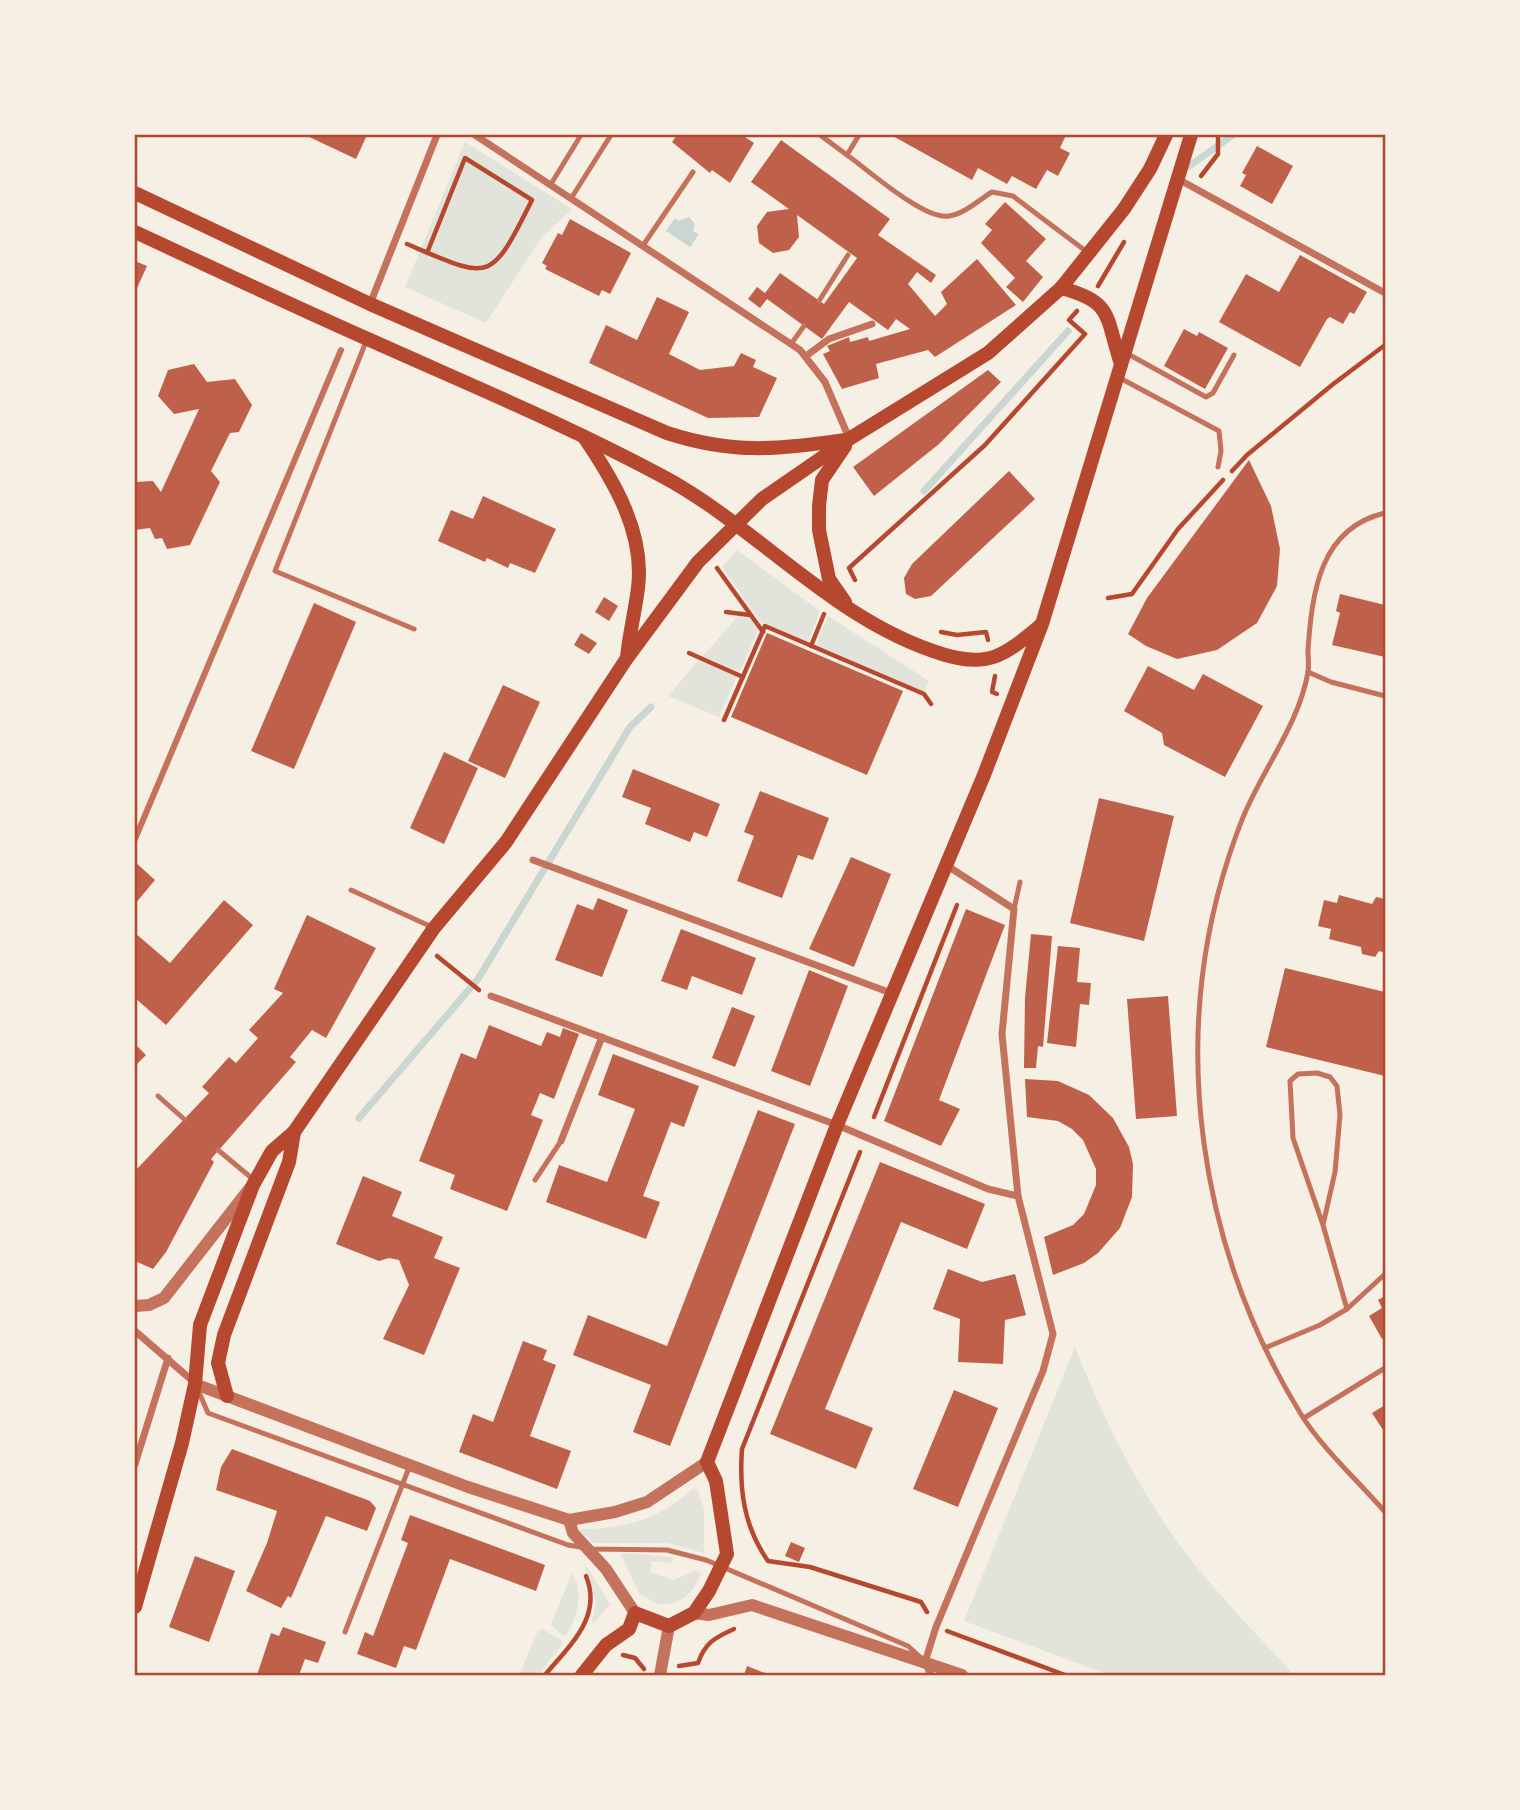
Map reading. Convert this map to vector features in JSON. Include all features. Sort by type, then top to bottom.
[{"type":"main road","points":[[582,1675],[606,1645],[629,1629],[635,1613],[669,1626],[694,1612],[727,1554],[716,1481],[707,1462],[837,1125],[946,865],[1042,624],[1191,135]]},
{"type":"main road","points":[[135,1607],[183,1443],[195,1384],[200,1325],[254,1183],[272,1151],[294,1132],[423,944],[506,842],[627,659],[698,562],[762,499],[849,439],[988,353],[1061,288],[1124,209],[1164,139]]},
{"type":"main road","points":[[135,193],[370,304],[667,433],[705,445],[773,449],[849,439]]},
{"type":"main road","points":[[135,232],[583,436],[665,478],[852,611],[902,639],[943,655],[971,660],[994,659],[1042,624]]},
{"type":"main road","points":[[1061,288],[1090,295],[1101,305],[1122,365]]},
{"type":"main road","points":[[583,436],[612,479],[637,553],[638,586],[627,659]]},
{"type":"main road","points":[[849,439],[822,480],[818,518],[829,579],[852,611]]},
{"type":"main road","points":[[227,1396],[218,1363],[224,1335],[289,1162],[294,1132]]},
{"type":"street","points":[[370,304],[437,135]]},
{"type":"street","points":[[475,135],[643,244],[806,356],[825,382],[849,439]]},
{"type":"street","points":[[1178,179],[1385,293]]},
{"type":"street","points":[[806,356],[830,339],[872,324]]},
{"type":"street","points":[[135,839],[341,350]]},
{"type":"street","points":[[533,860],[891,993]]},
{"type":"street","points":[[931,1675],[925,1662],[936,1627],[1043,1371],[1053,1334],[1018,1195],[1002,1034],[1014,909],[946,865]]},
{"type":"street","points":[[487,994],[837,1125],[988,1189],[1018,1195]]},
{"type":"street","points":[[562,1141],[602,1037]]},
{"type":"street","points":[[135,1306],[149,1305],[164,1298],[254,1183]]},
{"type":"street","points":[[135,1331],[195,1384],[410,1465],[569,1520],[615,1512],[647,1502],[707,1462]]},
{"type":"street","points":[[135,1464],[168,1358]]},
{"type":"street","points":[[569,1520],[584,1547],[606,1569],[635,1613]]},
{"type":"street","points":[[694,1612],[709,1615],[752,1605],[962,1675]]},
{"type":"street","points":[[660,1675],[669,1626]]},
{"type":"lane","points":[[551,184],[581,135]]},
{"type":"lane","points":[[572,197],[611,135]]},
{"type":"lane","points":[[820,135],[934,215],[946,217],[958,213],[992,192],[1013,196],[1089,254]]},
{"type":"lane","points":[[847,155],[859,135]]},
{"type":"lane","points":[[643,244],[693,172]]},
{"type":"lane","points":[[819,301],[848,255]]},
{"type":"lane","points":[[791,344],[804,326]]},
{"type":"lane","points":[[368,339],[275,571],[414,629]]},
{"type":"lane","points":[[1122,365],[1206,397],[1213,393],[1234,355]]},
{"type":"lane","points":[[1122,365],[1219,431],[1221,451],[1218,467]]},
{"type":"lane","points":[[1385,513],[1370,516],[1343,533],[1330,549],[1319,575],[1308,672],[1292,720],[1248,805],[1229,857],[1212,920],[1202,981],[1198,1039],[1200,1114],[1209,1180],[1222,1238],[1244,1304],[1304,1418],[1385,1513]]},
{"type":"lane","points":[[1308,672],[1385,696]]},
{"type":"lane","points":[[1014,909],[1020,881]]},
{"type":"lane","points":[[351,890],[435,928]]},
{"type":"lane","points":[[1323,1225],[1335,1172],[1340,1115],[1337,1086],[1330,1077],[1317,1073],[1298,1074],[1290,1081],[1293,1138],[1323,1225],[1347,1309]]},
{"type":"lane","points":[[158,1096],[184,1119]]},
{"type":"lane","points":[[535,1180],[562,1141]]},
{"type":"lane","points":[[218,1150],[254,1183]]},
{"type":"lane","points":[[1265,1348],[1320,1325],[1347,1309],[1385,1274]]},
{"type":"lane","points":[[1304,1418],[1385,1368]]},
{"type":"lane","points":[[195,1384],[208,1413],[559,1542],[584,1547],[667,1550],[722,1566],[760,1585],[908,1646],[925,1662]]},
{"type":"lane","points":[[345,1632],[410,1465]]},
{"type":"path","points":[[1197,180],[1218,155],[1218,135]]},
{"type":"path","points":[[396,239],[427,253],[468,270],[488,269],[503,256],[532,200],[465,158],[427,253]]},
{"type":"path","points":[[859,587],[849,568],[985,445],[1085,334],[1069,320]]},
{"type":"path","points":[[1108,598],[1132,594],[1178,529],[1247,455],[1385,345]]},
{"type":"path","points":[[716,567],[763,632]]},
{"type":"path","points":[[811,646],[825,609]]},
{"type":"path","points":[[726,612],[751,615]]},
{"type":"path","points":[[724,720],[765,626],[924,694],[931,704]]},
{"type":"path","points":[[929,629],[957,635],[986,632]]},
{"type":"path","points":[[689,653],[743,677]]},
{"type":"path","points":[[874,1117],[957,905]]},
{"type":"path","points":[[423,944],[487,994]]},
{"type":"path","points":[[860,1153],[742,1449],[740,1476],[745,1514],[768,1561],[810,1567],[921,1602],[936,1627],[1065,1675]]},
{"type":"path","points":[[545,1675],[586,1626],[591,1600],[583,1572]]},
{"type":"shaded area","points":[[465,142],[572,209],[541,238],[486,323],[405,287]]},
{"type":"shaded area","points":[[689,217],[695,224],[693,231],[699,234],[690,247],[666,231],[675,218],[679,221]]},
{"type":"shaded area","points":[[737,550],[820,611],[808,642],[760,621],[722,567]]},
{"type":"shaded area","points":[[738,616],[750,618],[758,630],[740,672],[703,656]]},
{"type":"shaded area","points":[[828,616],[929,681],[924,693],[816,645]]},
{"type":"shaded area","points":[[699,660],[737,677],[719,717],[668,696]]},
{"type":"shaded area","points":[[1075,1347],[1115,1438],[1165,1524],[1210,1583],[1294,1675],[1109,1675],[964,1621]]},
{"type":"shaded area","points":[[692,1489],[697,1489],[704,1508],[704,1553],[667,1543],[594,1543],[578,1529],[610,1527],[640,1521],[667,1508]]},
{"type":"shaded area","points":[[624,1553],[673,1557],[672,1563],[652,1561],[650,1572],[674,1580],[696,1570],[701,1574],[685,1597],[672,1603],[657,1604],[639,1593],[621,1555]]},
{"type":"shaded area","points":[[583,1561],[610,1604],[594,1623],[596,1601]]},
{"type":"shaded area","points":[[572,1572],[578,1589],[578,1605],[565,1637],[551,1625]]},
{"type":"shaded area","points":[[543,1629],[562,1641],[562,1645],[538,1675],[519,1675],[538,1631]]},
{"type":"building","points":[[305,135],[367,135],[356,159]]},
{"type":"building","points":[[677,135],[742,135],[754,143],[730,183],[712,170],[710,173],[672,142]]},
{"type":"building","points":[[891,135],[1066,135],[1060,148],[1070,153],[1058,176],[1047,170],[1036,189],[1012,176],[1007,184],[978,168],[972,180]]},
{"type":"building","points":[[781,140],[890,219],[878,235],[936,275],[931,283],[917,272],[908,284],[935,316],[947,304],[941,292],[977,259],[1016,305],[935,357],[928,350],[876,364],[879,378],[842,389],[823,354],[830,351],[827,346],[849,337],[850,342],[868,337],[869,341],[910,329],[896,319],[888,330],[849,302],[822,339],[767,299],[760,308],[748,299],[757,287],[765,293],[780,273],[824,304],[857,258],[797,215],[799,237],[789,250],[773,253],[759,243],[757,226],[767,212],[789,209],[751,182]]},
{"type":"building","points":[[1257,146],[1293,166],[1272,204],[1240,186],[1246,175],[1242,173]]},
{"type":"building","points":[[1005,202],[1046,239],[1026,261],[1043,277],[1023,302],[1006,287],[1015,278],[981,243],[992,230],[985,224]]},
{"type":"building","points":[[570,219],[631,253],[610,294],[602,290],[599,296],[545,269],[547,266],[542,263],[558,233],[562,235]]},
{"type":"building","points":[[1300,255],[1367,292],[1354,314],[1350,312],[1343,324],[1330,317],[1327,319],[1300,367],[1219,322],[1246,274],[1279,292]]},
{"type":"building","points":[[135,261],[147,266],[137,288],[135,287]]},
{"type":"building","points":[[657,297],[689,312],[669,354],[700,370],[734,366],[741,353],[756,360],[753,367],[777,378],[759,417],[708,418],[589,363],[606,325],[637,340]]},
{"type":"building","points":[[1184,329],[1197,336],[1199,332],[1228,348],[1205,389],[1164,366]]},
{"type":"building","points":[[194,364],[207,382],[235,379],[252,405],[239,432],[230,433],[211,471],[220,482],[190,545],[167,549],[162,538],[155,539],[150,528],[135,530],[135,482],[153,481],[161,492],[199,409],[174,414],[158,396],[168,370]]},
{"type":"building","points":[[988,370],[1001,382],[939,444],[874,496],[853,467]]},
{"type":"building","points":[[1249,460],[1271,506],[1280,549],[1277,586],[1257,623],[1217,650],[1177,659],[1146,646],[1128,634],[1147,598]]},
{"type":"building","points":[[1009,471],[1035,499],[931,596],[915,599],[906,594],[904,578],[912,564]]},
{"type":"building","points":[[483,496],[556,529],[535,573],[510,563],[508,568],[487,558],[485,562],[438,541],[451,510],[473,519]]},
{"type":"building","points":[[1340,594],[1385,605],[1385,657],[1332,645],[1340,613],[1336,611]]},
{"type":"building","points":[[604,597],[618,606],[609,621],[595,612]]},
{"type":"building","points":[[314,603],[356,622],[294,769],[251,751]]},
{"type":"building","points":[[581,633],[597,643],[589,654],[574,645]]},
{"type":"building","points":[[767,633],[903,691],[867,775],[731,717]]},
{"type":"building","points":[[1148,666],[1194,690],[1203,674],[1263,706],[1225,777],[1164,745],[1162,733],[1124,711]]},
{"type":"building","points":[[503,685],[540,702],[505,778],[468,761]]},
{"type":"building","points":[[444,752],[478,768],[444,844],[410,828]]},
{"type":"building","points":[[633,769],[720,804],[707,837],[694,832],[690,842],[645,824],[651,808],[622,797]]},
{"type":"building","points":[[760,791],[829,818],[813,860],[798,855],[782,898],[737,881],[754,836],[744,832]]},
{"type":"building","points":[[1099,798],[1174,816],[1144,941],[1070,923]]},
{"type":"building","points":[[851,857],[891,874],[854,967],[809,949]]},
{"type":"building","points":[[135,862],[155,880],[135,904]]},
{"type":"building","points":[[1339,895],[1372,904],[1376,897],[1385,899],[1385,953],[1379,951],[1375,957],[1362,954],[1361,947],[1329,939],[1331,929],[1318,926],[1324,900],[1337,903]]},
{"type":"building","points":[[598,898],[628,910],[602,977],[555,960],[577,904],[593,910]]},
{"type":"building","points":[[224,900],[253,925],[166,1025],[135,998],[135,933],[170,963]]},
{"type":"building","points":[[966,909],[1005,925],[939,1100],[960,1109],[941,1146],[884,1121]]},
{"type":"building","points":[[307,915],[376,948],[326,1038],[312,1030],[290,1057],[296,1062],[211,1159],[214,1162],[166,1252],[153,1269],[135,1261],[135,1171],[209,1093],[202,1087],[229,1057],[236,1063],[258,1038],[249,1030],[283,993],[274,989]]},
{"type":"building","points":[[681,929],[756,958],[742,995],[692,976],[687,990],[661,981]]},
{"type":"building","points":[[1031,934],[1052,936],[1043,1047],[1038,1046],[1036,1068],[1024,1068],[1025,998]]},
{"type":"building","points":[[1058,946],[1080,948],[1077,982],[1091,983],[1089,1005],[1080,1004],[1076,1047],[1047,1043]]},
{"type":"building","points":[[1285,968],[1385,992],[1385,1076],[1266,1047]]},
{"type":"building","points":[[809,970],[848,986],[810,1086],[771,1071]]},
{"type":"building","points":[[1168,996],[1177,1116],[1136,1119],[1127,999]]},
{"type":"building","points":[[732,1007],[755,1016],[735,1067],[712,1058]]},
{"type":"building","points":[[489,1025],[541,1046],[547,1032],[560,1037],[563,1028],[579,1034],[554,1099],[540,1093],[531,1115],[543,1120],[507,1211],[450,1189],[455,1175],[419,1161],[461,1053],[476,1059]]},
{"type":"building","points":[[135,1044],[146,1055],[135,1066]]},
{"type":"building","points":[[613,1054],[699,1086],[684,1127],[671,1122],[643,1196],[660,1202],[646,1239],[546,1202],[559,1165],[607,1182],[635,1109],[598,1095]]},
{"type":"building","points":[[1025,1079],[1058,1081],[1089,1095],[1113,1118],[1129,1147],[1133,1164],[1132,1197],[1120,1228],[1098,1253],[1084,1263],[1053,1275],[1044,1237],[1073,1225],[1084,1214],[1096,1185],[1096,1169],[1083,1140],[1072,1129],[1058,1121],[1027,1117]]},
{"type":"building","points":[[758,1110],[795,1124],[670,1446],[633,1432],[651,1385],[573,1355],[588,1315],[667,1346]]},
{"type":"building","points":[[880,1162],[985,1204],[967,1249],[901,1222],[825,1409],[873,1428],[856,1469],[770,1434]]},
{"type":"building","points":[[363,1176],[402,1192],[392,1216],[443,1237],[434,1258],[460,1268],[424,1355],[383,1339],[409,1285],[399,1260],[389,1258],[379,1261],[336,1244]]},
{"type":"building","points":[[948,1269],[982,1282],[1015,1274],[1026,1315],[1005,1320],[1003,1364],[958,1362],[960,1319],[933,1309]]},
{"type":"building","points":[[1385,1296],[1385,1337],[1382,1339],[1369,1316],[1382,1308],[1378,1300]]},
{"type":"building","points":[[523,1341],[547,1350],[543,1360],[556,1365],[530,1436],[571,1451],[557,1489],[459,1452],[473,1414],[493,1422]]},
{"type":"building","points":[[954,1390],[998,1408],[958,1507],[913,1489]]},
{"type":"building","points":[[1385,1405],[1385,1433],[1372,1413]]},
{"type":"building","points":[[232,1449],[370,1501],[376,1508],[367,1531],[326,1516],[291,1598],[288,1596],[281,1608],[246,1591],[267,1543],[277,1511],[216,1490],[221,1467]]},
{"type":"building","points":[[410,1515],[545,1565],[536,1591],[450,1559],[416,1650],[404,1646],[396,1668],[357,1654],[365,1632],[373,1636],[408,1543],[401,1540]]},
{"type":"building","points":[[791,1542],[805,1548],[799,1562],[785,1556]]},
{"type":"building","points":[[195,1556],[235,1571],[209,1642],[169,1627]]},
{"type":"building","points":[[283,1627],[326,1642],[318,1663],[305,1659],[299,1675],[257,1675],[271,1633],[279,1636]]},
{"type":"building","points":[[747,1666],[770,1675],[744,1675]]},
{"type":"waterway","points":[[1188,167],[1233,135]]},
{"type":"waterway","points":[[924,491],[1068,331]]},
{"type":"waterway","points":[[359,1118],[478,979],[630,727],[651,707]]}]
